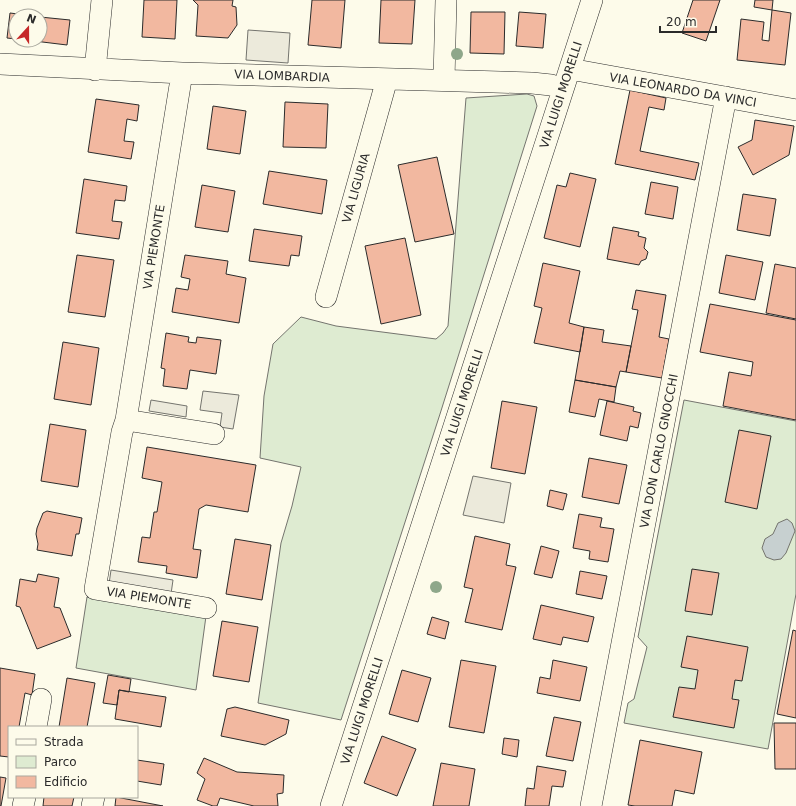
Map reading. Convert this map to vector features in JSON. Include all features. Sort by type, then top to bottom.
[{"type":"street","points":[[95,70],[102,0]]},
{"type":"street","points":[[444,80],[446,0]]},
{"type":"street","name":"VIA LUIGI MORELLI","points":[[332,806],[592,0]]},
{"type":"street","name":"VIA LOMBARDIA","points":[[0,64],[95,70],[532,83],[551,85],[563,89]]},
{"type":"street","name":"VIA LEONARDO DA VINCI","points":[[570,69],[796,110]]},
{"type":"street","name":"VIA PIEMONTE","points":[[182,73],[126,420],[122,432],[95,589],[206,608]]},
{"type":"street","name":"VIA LIGURIA","points":[[326,297],[387,79]]},
{"type":"street","name":"VIA DON CARLO GNOCCHI","points":[[592,806],[726,97]]},
{"type":"street","points":[[126,420],[214,434]]},
{"type":"street","points":[[36,726],[41,699]]},
{"type":"green space","points":[[527,94],[534,96],[537,106],[440,414],[341,720],[258,703],[281,543],[292,506],[301,467],[260,458],[264,396],[273,344],[301,317],[336,326],[436,339],[443,333],[448,326],[466,98]]},
{"type":"green space","points":[[684,400],[796,421],[796,594],[768,749],[624,723],[628,703],[634,699],[647,647],[638,637]]},
{"type":"green space","points":[[87,597],[206,616],[196,690],[76,668]]},
{"type":"shaded area","points":[[248,30],[290,33],[288,63],[246,60]]},
{"type":"shaded area","points":[[203,391],[239,395],[233,429],[220,427],[222,413],[200,410]]},
{"type":"shaded area","points":[[151,400],[187,406],[186,417],[149,411]]},
{"type":"shaded area","points":[[473,476],[511,483],[504,523],[463,515]]},
{"type":"shaded area","points":[[787,519],[792,523],[795,531],[786,553],[781,559],[774,560],[766,557],[762,548],[765,539],[773,534],[778,523]]},
{"type":"shaded area","points":[[111,570],[173,580],[171,594],[109,584]]},
{"type":"building","points":[[144,0],[177,0],[175,39],[142,37]]},
{"type":"building","points":[[193,0],[233,0],[232,6],[236,7],[237,25],[228,38],[196,36],[198,5]]},
{"type":"building","points":[[312,0],[345,0],[341,48],[308,45]]},
{"type":"building","points":[[381,0],[415,0],[412,44],[379,43]]},
{"type":"building","points":[[693,0],[720,0],[706,41],[682,33]]},
{"type":"building","points":[[755,0],[773,0],[772,10],[754,7]]},
{"type":"building","points":[[772,10],[791,13],[785,65],[737,60],[741,19],[764,22],[762,40],[769,41]]},
{"type":"building","points":[[471,12],[505,12],[504,54],[470,53]]},
{"type":"building","points":[[519,12],[546,14],[543,48],[516,46]]},
{"type":"building","points":[[48,18],[70,20],[67,45],[48,43]]},
{"type":"building","points":[[630,90],[666,98],[664,110],[649,107],[640,151],[699,163],[695,180],[615,164]]},
{"type":"building","points":[[96,99],[139,105],[137,121],[127,119],[124,141],[134,142],[131,159],[88,152]]},
{"type":"building","points":[[285,102],[328,104],[326,148],[283,147]]},
{"type":"building","points":[[213,106],[246,111],[240,154],[207,149]]},
{"type":"building","points":[[755,120],[794,126],[789,155],[753,175],[738,147],[752,140]]},
{"type":"building","points":[[437,157],[454,234],[415,242],[398,165]]},
{"type":"building","points":[[269,171],[327,180],[322,214],[263,204]]},
{"type":"building","points":[[570,173],[596,179],[580,247],[544,238],[557,185],[566,187]]},
{"type":"building","points":[[84,179],[127,186],[125,201],[115,200],[112,221],[122,222],[119,239],[76,233]]},
{"type":"building","points":[[651,182],[678,187],[673,219],[645,214]]},
{"type":"building","points":[[202,185],[235,191],[228,232],[195,227]]},
{"type":"building","points":[[743,194],[776,199],[770,236],[737,230]]},
{"type":"building","points":[[613,227],[639,232],[638,236],[646,238],[644,248],[648,252],[646,259],[641,261],[639,265],[607,259]]},
{"type":"building","points":[[254,229],[302,236],[299,256],[291,255],[289,266],[249,261]]},
{"type":"building","points":[[405,238],[421,315],[381,324],[365,246]]},
{"type":"building","points":[[77,255],[114,260],[105,317],[68,312]]},
{"type":"building","points":[[185,255],[228,261],[226,274],[246,278],[239,323],[172,312],[176,288],[188,290],[190,279],[181,277]]},
{"type":"building","points":[[726,255],[763,262],[755,300],[719,293]]},
{"type":"building","points":[[543,263],[580,271],[569,323],[584,327],[580,352],[534,343],[542,308],[534,306]]},
{"type":"building","points":[[775,264],[796,268],[796,319],[766,313]]},
{"type":"building","points":[[636,290],[666,295],[659,337],[669,339],[662,378],[626,372],[638,310],[632,309]]},
{"type":"building","points":[[710,304],[796,320],[796,420],[723,406],[729,372],[751,376],[753,362],[700,352]]},
{"type":"building","points":[[584,327],[604,330],[602,342],[631,346],[626,372],[620,371],[616,387],[575,380]]},
{"type":"building","points":[[166,333],[189,337],[188,342],[196,343],[197,337],[221,340],[216,374],[190,370],[187,389],[163,386],[165,369],[161,368]]},
{"type":"building","points":[[63,342],[99,348],[91,405],[54,399]]},
{"type":"building","points":[[575,380],[616,387],[614,402],[599,399],[595,417],[569,412]]},
{"type":"building","points":[[502,401],[537,407],[525,474],[491,468]]},
{"type":"building","points":[[607,401],[634,407],[633,411],[641,413],[638,428],[630,426],[627,441],[600,435]]},
{"type":"building","points":[[50,424],[86,430],[78,487],[41,481]]},
{"type":"building","points":[[739,430],[771,436],[757,509],[725,502]]},
{"type":"building","points":[[147,447],[256,465],[248,512],[206,505],[199,509],[193,549],[201,550],[197,578],[166,573],[167,566],[138,562],[142,537],[150,538],[154,512],[157,512],[162,482],[142,478]]},
{"type":"building","points":[[589,458],[627,465],[619,504],[582,497]]},
{"type":"building","points":[[550,490],[567,494],[563,510],[547,506]]},
{"type":"building","points":[[47,511],[82,518],[79,534],[76,534],[72,556],[37,550],[37,528],[43,513]]},
{"type":"building","points":[[579,514],[602,518],[600,527],[614,529],[608,562],[589,559],[590,551],[573,548]]},
{"type":"building","points":[[475,536],[510,544],[506,565],[516,567],[502,630],[465,622],[473,589],[464,587]]},
{"type":"building","points":[[235,539],[271,545],[262,600],[226,594]]},
{"type":"building","points":[[541,546],[559,551],[552,578],[534,574]]},
{"type":"building","points":[[692,569],[719,573],[712,615],[685,611]]},
{"type":"building","points":[[580,571],[607,576],[602,599],[576,594]]},
{"type":"building","points":[[38,574],[59,578],[54,607],[60,608],[71,636],[37,649],[20,607],[16,606],[20,579],[36,582]]},
{"type":"building","points":[[541,605],[594,617],[588,642],[563,637],[561,645],[533,639]]},
{"type":"building","points":[[432,617],[449,622],[445,639],[427,634]]},
{"type":"building","points":[[222,621],[258,627],[249,682],[213,676]]},
{"type":"building","points":[[793,630],[796,631],[796,718],[777,714]]},
{"type":"building","points":[[687,636],[748,647],[742,681],[735,680],[732,699],[739,700],[734,728],[673,717],[679,687],[695,689],[698,670],[681,667]]},
{"type":"building","points":[[461,660],[496,666],[484,733],[449,727]]},
{"type":"building","points":[[553,660],[587,667],[580,701],[537,693],[540,677],[550,679]]},
{"type":"building","points":[[0,668],[35,674],[32,695],[25,693],[19,726],[8,726],[8,757],[0,756]]},
{"type":"building","points":[[402,670],[431,678],[418,722],[389,714]]},
{"type":"building","points":[[108,675],[131,679],[129,692],[119,690],[117,705],[103,703]]},
{"type":"building","points":[[67,678],[95,683],[87,726],[59,726]]},
{"type":"building","points":[[119,690],[166,697],[161,727],[115,719]]},
{"type":"building","points":[[235,707],[289,720],[286,734],[265,745],[221,736],[227,709]]},
{"type":"building","points":[[554,717],[581,722],[573,761],[546,756]]},
{"type":"building","points":[[774,723],[796,723],[796,769],[775,769]]},
{"type":"building","points":[[382,736],[416,749],[397,796],[364,783]]},
{"type":"building","points":[[504,738],[519,740],[517,757],[502,754]]},
{"type":"building","points":[[640,740],[702,752],[694,794],[675,790],[672,806],[628,805]]},
{"type":"building","points":[[204,758],[237,772],[284,775],[283,793],[277,794],[278,806],[254,806],[220,798],[217,806],[213,806],[197,800],[205,779],[197,773]]},
{"type":"building","points":[[138,760],[164,764],[161,785],[138,781]]},
{"type":"building","points":[[441,763],[475,769],[469,806],[433,806]]},
{"type":"building","points":[[537,766],[566,771],[563,787],[552,786],[549,806],[525,806],[527,788],[534,789]]},
{"type":"building","points":[[0,777],[6,778],[1,806],[0,806]]},
{"type":"building","points":[[44,798],[74,798],[72,806],[43,806]]},
{"type":"building","points":[[116,798],[121,798],[163,806],[115,806]]}]
